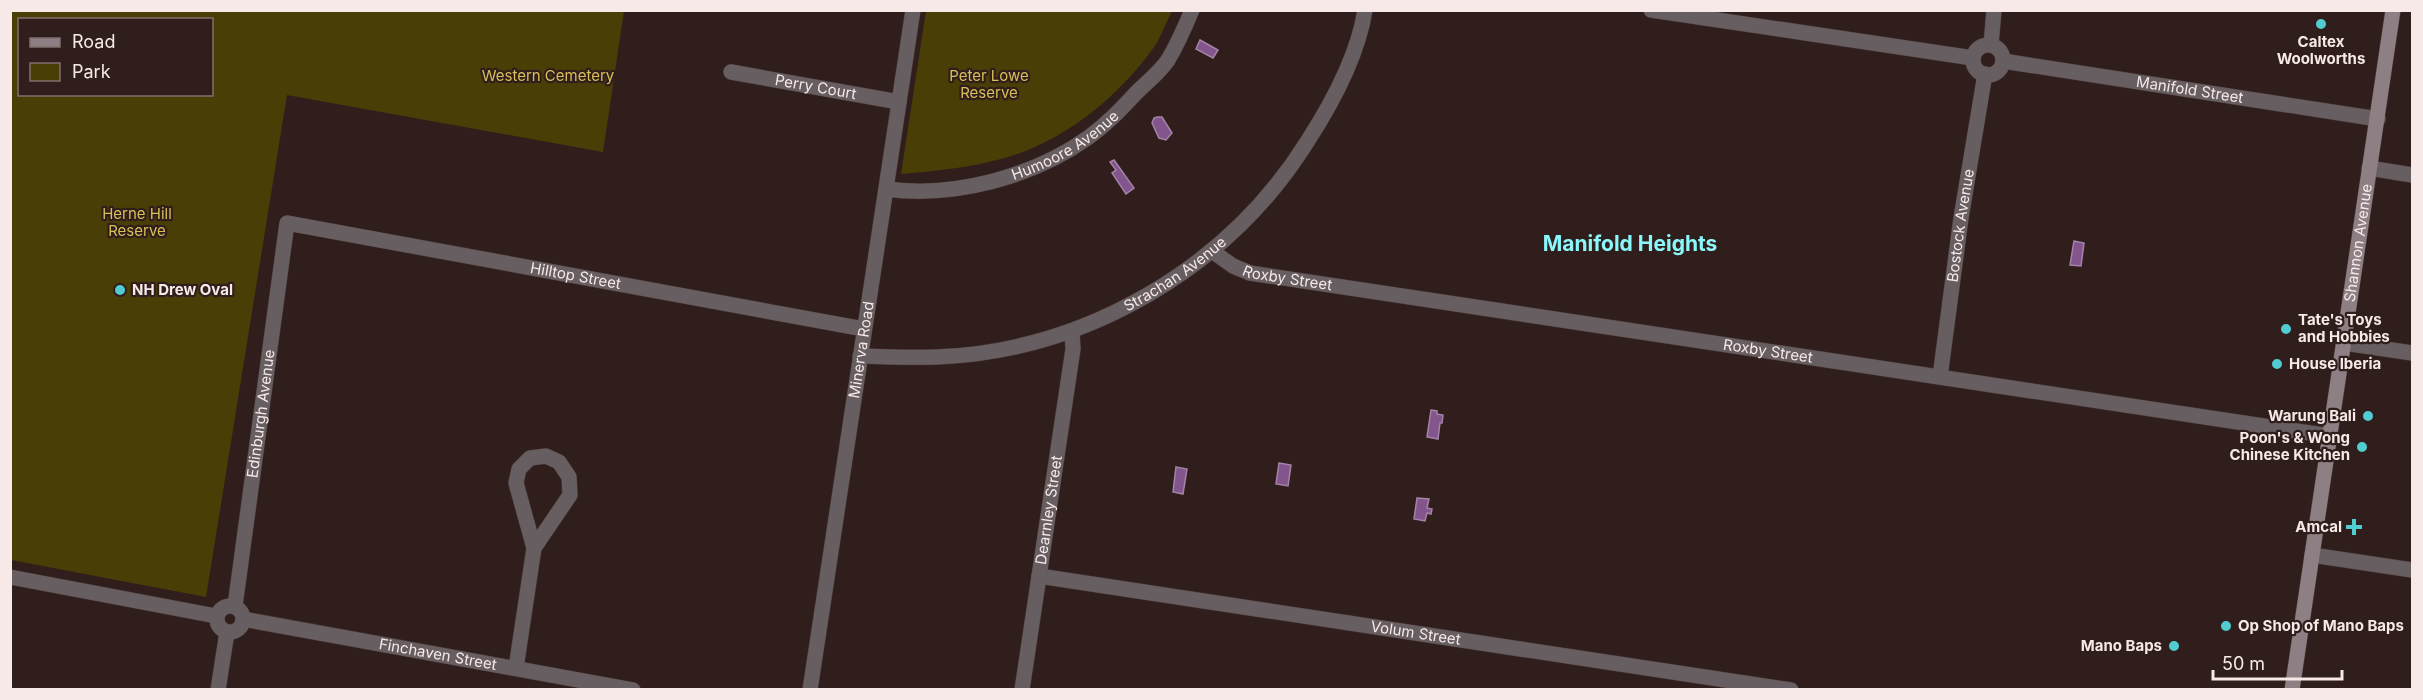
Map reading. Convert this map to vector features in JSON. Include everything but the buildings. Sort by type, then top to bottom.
[{"type":"main road","name":"Shannon Avenue","points":[[2292,690],[2393,10]]},
{"type":"street","name":"Minerva Road","points":[[810,690],[913,10]]},
{"type":"street","name":"Humoore Avenue","points":[[886,189],[925,192],[979,184],[1010,176],[1052,159],[1089,137],[1112,118],[1167,61],[1191,10]]},
{"type":"street","name":"Strachan Avenue","points":[[860,356],[938,357],[1006,348],[1072,332],[1132,304],[1174,279],[1212,251],[1250,217],[1286,175],[1323,117],[1343,80],[1365,10]]},
{"type":"street","points":[[1651,10],[1973,58]]},
{"type":"street","points":[[1991,45],[1994,10]]},
{"type":"street","points":[[1991,45],[1999,49],[2003,62],[1995,73],[1985,74],[1975,67],[1973,58],[1977,49],[1991,45]]},
{"type":"street","name":"Manifold Street","points":[[2003,62],[2378,119]]},
{"type":"street","name":"Perry Court","points":[[730,72],[899,102]]},
{"type":"street","name":"Bostock Avenue","points":[[1940,377],[1961,218],[1985,74]]},
{"type":"street","points":[[2369,168],[2412,175]]},
{"type":"street","name":"Hilltop Street","points":[[287,223],[864,329]]},
{"type":"street","name":"Edinburgh Avenue","points":[[239,613],[287,223]]},
{"type":"street","name":"Roxby Street","points":[[1212,251],[1233,266],[1250,273],[2330,436]]},
{"type":"street","name":"Dearnley Street","points":[[1022,690],[1073,349],[1072,332]]},
{"type":"street","points":[[2344,343],[2412,353]]},
{"type":"street","points":[[516,668],[534,548],[516,483],[519,469],[530,458],[546,456],[559,462],[569,477],[570,495],[534,548]]},
{"type":"street","points":[[2312,555],[2412,570]]},
{"type":"street","name":"Volum Street","points":[[1040,576],[1791,690]]},
{"type":"street","points":[[10,577],[216,616]]},
{"type":"street","points":[[216,616],[223,607],[239,613],[236,630],[227,632]]},
{"type":"street","name":"Finchaven Street","points":[[239,613],[633,690]]},
{"type":"street","points":[[216,616],[218,624],[227,632]]},
{"type":"street","points":[[218,690],[227,632]]},
{"type":"green space","name":"Peter Lowe Reserve","points":[[926,10],[1172,11],[1157,43],[1140,66],[1106,101],[1067,130],[1024,152],[1001,159],[964,167],[901,174]]},
{"type":"green space","name":"Herne Hill Reserve","points":[[10,11],[624,11],[603,152],[287,95],[206,597],[11,560]]},
{"type":"shaded area","points":[[1200,40],[1218,50],[1213,58],[1196,49]]},
{"type":"shaded area","points":[[1157,117],[1162,117],[1172,133],[1166,140],[1159,138],[1152,123]]},
{"type":"shaded area","points":[[1114,160],[1134,188],[1126,194],[1112,173],[1116,170],[1110,162]]},
{"type":"shaded area","points":[[2074,241],[2084,243],[2081,266],[2070,265]]},
{"type":"shaded area","points":[[1431,410],[1443,415],[1438,439],[1427,437]]},
{"type":"shaded area","points":[[1279,463],[1291,465],[1288,486],[1276,484]]},
{"type":"shaded area","points":[[1176,467],[1187,469],[1183,494],[1173,492]]},
{"type":"shaded area","points":[[1417,498],[1429,499],[1427,508],[1432,509],[1431,514],[1427,513],[1425,521],[1414,519]]},
{"type":"place","name":"Caltex Woolworths","points":[[2321,24]]},
{"type":"place","name":"NH Drew Oval","points":[[120,290]]},
{"type":"place","name":"Tate's Toys and Hobbies","points":[[2286,329]]},
{"type":"place","name":"House Iberia","points":[[2277,364]]},
{"type":"place","name":"Warung Bali","points":[[2368,416]]},
{"type":"place","name":"Poon's & Wong Chinese Kitchen","points":[[2362,447]]},
{"type":"place","name":"Amcal","points":[[2354,527]]},
{"type":"place","name":"Op Shop of Mano Baps","points":[[2226,626]]},
{"type":"place","name":"Mano Baps","points":[[2174,646]]},
{"type":"district","name":"Manifold Heights","points":[[1630,244]]},
{"type":"park label","name":"Western Cemetery","points":[[548,76]]}]
